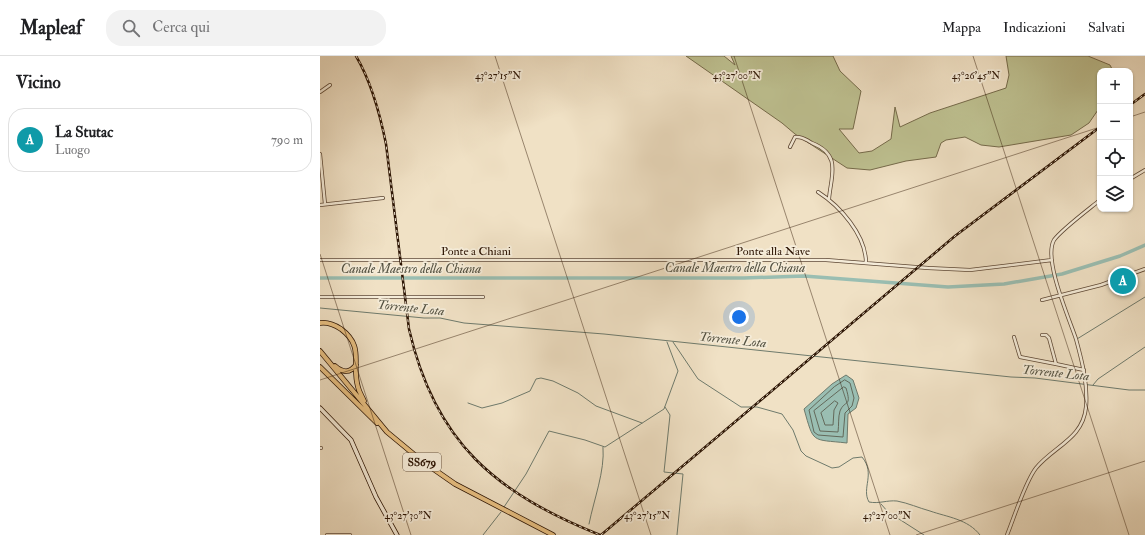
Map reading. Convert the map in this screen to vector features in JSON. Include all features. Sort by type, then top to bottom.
[{"type":"main road","points":[[320,323],[328,323],[338,327],[349,336],[356,350],[358,386],[367,407]]},
{"type":"main road","name":"SS679","points":[[320,351],[387,432],[422,462],[455,484],[553,535]]},
{"type":"main road","points":[[325,357],[344,372],[353,370],[356,365]]},
{"type":"main road","points":[[320,367],[387,432]]},
{"type":"main road","points":[[320,408],[351,440],[374,492],[397,535]]},
{"type":"street","points":[[320,92],[330,85]]},
{"type":"street","points":[[790,147],[795,137],[801,136],[819,145],[830,156],[834,171],[829,199]]},
{"type":"street","points":[[320,154],[326,204]]},
{"type":"street","points":[[1133,177],[1145,170]]},
{"type":"street","points":[[818,192],[829,199],[854,228],[864,252],[866,263]]},
{"type":"street","points":[[320,205],[383,198]]},
{"type":"street","points":[[1007,535],[1035,469],[1052,452],[1074,436],[1083,421],[1086,407],[1084,370],[1061,295],[1052,262],[1051,250],[1054,240],[1097,203]]},
{"type":"street","name":"Ponte a Chiani","points":[[320,260],[631,260]]},
{"type":"street","name":"Ponte alla Nave","points":[[631,260],[826,260],[970,270],[1052,262]]},
{"type":"street","points":[[1042,300],[1102,285],[1145,269]]},
{"type":"street","points":[[320,297],[483,297]]},
{"type":"street","points":[[1042,335],[1046,335],[1049,338],[1056,364]]},
{"type":"street","points":[[1014,337],[1020,357],[1084,370]]},
{"type":"street","points":[[327,535],[350,535]]},
{"type":"green space","points":[[686,56],[724,56],[735,65],[731,56],[833,56],[840,71],[861,91],[853,129],[839,129],[859,153],[872,151],[891,139],[895,107],[900,127],[930,113],[1006,88],[1009,75],[1006,56],[1088,56],[1110,65],[1112,68],[1097,68],[1097,111],[1089,123],[1071,135],[999,147],[981,145],[965,137],[946,140],[941,143],[936,157],[906,161],[870,170],[847,168],[795,134],[782,123]]},
{"type":"water","points":[[846,375],[853,380],[859,398],[856,408],[848,414],[847,443],[820,440],[816,438],[810,429],[804,409],[832,384]]},
{"type":"waterway","name":"Canale Maestro della Chiana","points":[[320,278],[744,278],[804,276],[948,287],[1004,284],[1062,274],[1120,256],[1145,245]]},
{"type":"waterway","points":[[1077,339],[1145,297]]},
{"type":"waterway","name":"Torrente Lota","points":[[320,308],[424,318],[440,318],[464,323],[604,334],[1011,377],[1035,378],[1129,390],[1145,390]]},
{"type":"waterway","points":[[504,507],[526,474],[549,431],[585,440],[605,447],[664,409],[678,371],[667,342]]},
{"type":"waterway","points":[[673,342],[698,379],[741,407],[757,407],[782,414],[793,430],[801,451],[806,456],[832,468],[839,467],[853,458],[862,457],[868,469],[866,491],[869,502],[876,503],[897,501],[905,503],[963,522],[970,525],[980,535]]},
{"type":"waterway","points":[[1093,385],[1098,379],[1145,347]]},
{"type":"waterway","points":[[468,403],[482,408],[502,403],[530,391],[536,379],[541,378],[553,381],[578,393],[596,406],[642,423]]},
{"type":"waterway","points":[[665,407],[670,415],[664,472],[683,474],[677,535]]},
{"type":"waterway","points":[[589,524],[601,475],[603,447]]},
{"type":"waterway","points":[[881,504],[888,512],[924,535]]},
{"type":"waterway","points":[[483,535],[501,512]]},
{"type":"railway","points":[[356,56],[367,77],[384,133],[409,329],[420,369],[435,403],[453,433],[475,459],[501,481],[530,501],[563,519],[600,535]]},
{"type":"railway","points":[[1131,104],[1145,94]]},
{"type":"railway","points":[[601,535],[955,236],[1097,129]]},
{"type":"place","name":"La Stutac","points":[[1123,281]]}]
